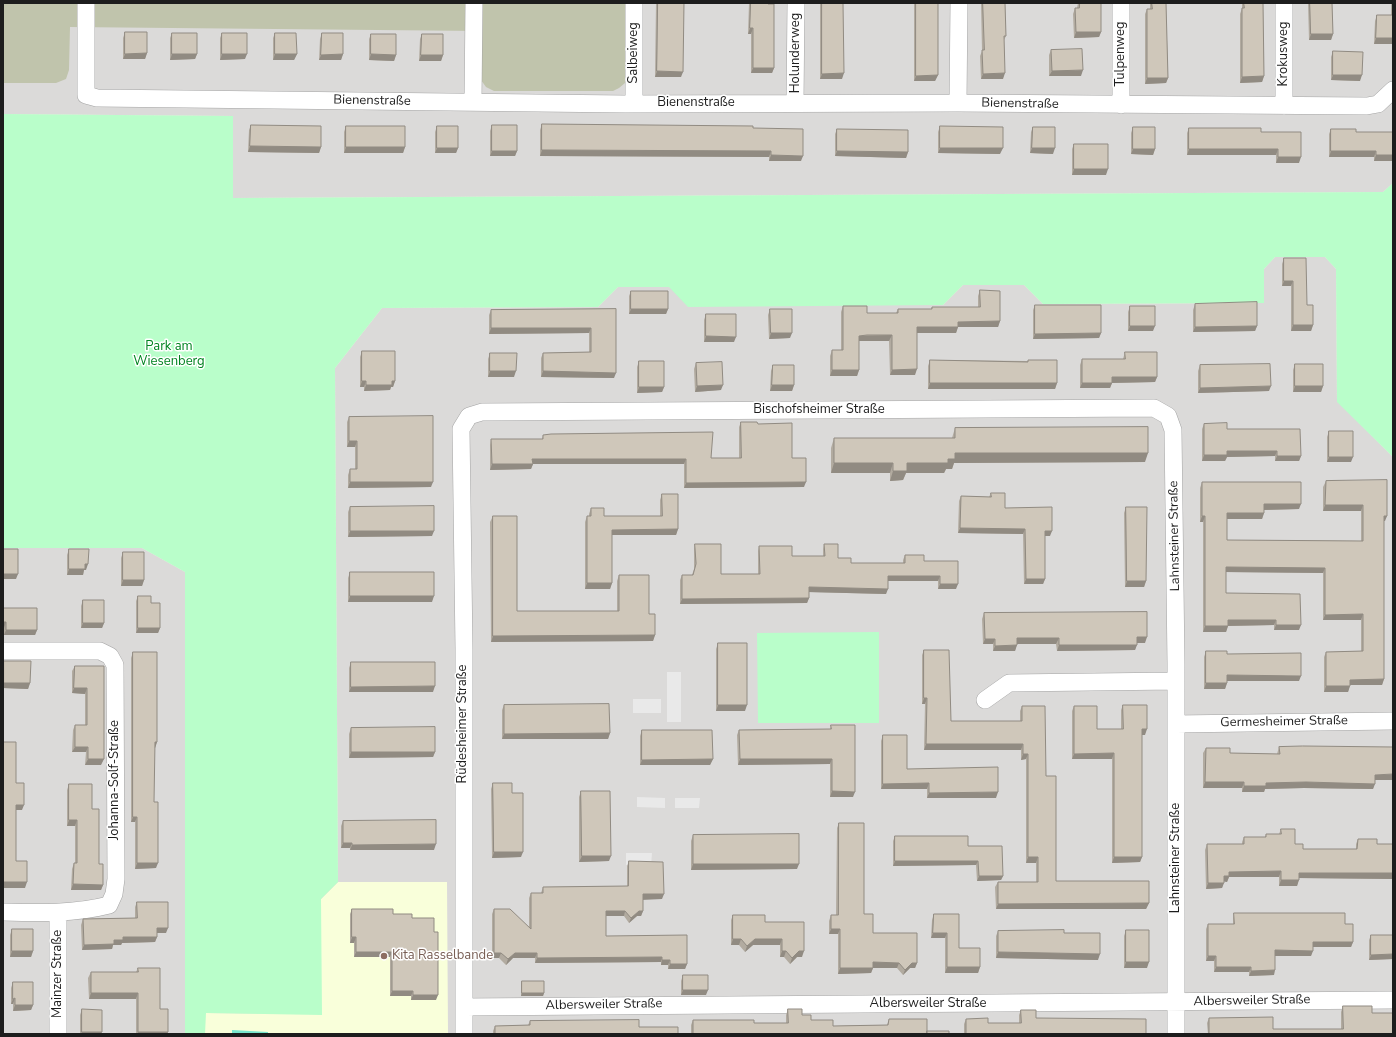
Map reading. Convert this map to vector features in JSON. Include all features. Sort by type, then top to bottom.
[{"type":"street","name":"Bienenstraße","points":[[86,3],[86,96],[97,98],[474,102],[1367,106],[1378,104],[1393,90]]},
{"type":"street","points":[[474,3],[474,102]]},
{"type":"street","name":"Salbeiweg","points":[[634,3],[634,103]]},
{"type":"street","name":"Holunderweg","points":[[795,103],[796,3]]},
{"type":"street","points":[[958,3],[958,103]]},
{"type":"street","name":"Tulpenweg","points":[[1121,3],[1121,105]]},
{"type":"street","name":"Krokusweg","points":[[1284,3],[1284,106]]},
{"type":"street","name":"Bischofsheimer Straße","points":[[469,416],[482,412],[1102,408],[1154,408],[1168,416]]},
{"type":"street","name":"Rüdesheimer Straße","points":[[464,1034],[464,649],[461,429],[469,416]]},
{"type":"street","name":"Lahnsteiner Straße","points":[[1168,416],[1173,430],[1176,681],[1176,1034]]},
{"type":"street","name":"Johanna-Solf-Straße","points":[[3,651],[100,651],[110,656],[115,665],[116,879],[114,894],[109,905],[90,910],[58,914],[3,912]]},
{"type":"street","points":[[986,700],[1009,683],[1176,681]]},
{"type":"street","name":"Germesheimer Straße","points":[[1176,724],[1393,721]]},
{"type":"street","name":"Mainzer Straße","points":[[58,914],[58,1034]]},
{"type":"street","name":"Albersweiler Straße","points":[[464,1007],[1393,1000]]},
{"type":"shaded area","points":[[3,3],[1393,3],[1393,183],[1383,192],[233,198],[233,116],[3,114]]},
{"type":"shaded area","points":[[3,3],[626,3],[625,83],[613,91],[494,91],[486,87],[481,80],[480,31],[70,27],[69,70],[66,79],[56,83],[3,83]]},
{"type":"shaded area","points":[[1275,257],[1325,257],[1336,269],[1337,401],[1393,457],[1393,1034],[3,1034],[3,548],[142,548],[185,572],[185,880],[338,882],[335,368],[382,308],[598,307],[618,287],[669,287],[943,305],[963,285],[1024,285],[1043,304],[1263,303],[1264,269]]},
{"type":"shaded area","points":[[667,672],[681,672],[681,722],[667,722]]},
{"type":"shaded area","points":[[633,699],[661,699],[661,713],[633,713]]},
{"type":"shaded area","points":[[637,797],[665,798],[665,808],[637,807]]},
{"type":"shaded area","points":[[675,798],[700,798],[699,808],[675,808]]},
{"type":"shaded area","points":[[626,853],[652,853],[651,866],[626,865]]},
{"type":"shaded area","name":"Kita Rasselbande","points":[[338,882],[447,882],[448,1034],[205,1034],[205,1013],[321,1014],[321,899]]},
{"type":"shaded area","points":[[232,1030],[268,1032],[268,1034],[232,1034]]},
{"type":"green space","name":"Park am Wiesenberg","points":[[3,114],[233,116],[233,198],[1383,192],[1393,183],[1393,457],[1337,402],[1336,269],[1325,257],[1275,257],[1264,269],[1264,303],[1043,304],[1024,285],[963,285],[943,305],[688,307],[669,287],[618,287],[598,307],[382,308],[335,368],[338,882],[321,899],[322,1015],[206,1013],[205,1034],[185,1034],[185,572],[142,548],[3,548]]},
{"type":"green space","points":[[879,632],[879,723],[758,723],[757,633]]},
{"type":"building","points":[[658,3],[684,3],[683,72],[657,71]]},
{"type":"building","points":[[751,3],[774,4],[774,68],[753,68],[753,28],[750,28]]},
{"type":"building","points":[[822,3],[843,3],[844,73],[822,74]]},
{"type":"building","points":[[916,3],[938,3],[938,75],[916,76]]},
{"type":"building","points":[[983,3],[1005,3],[1005,73],[983,74]]},
{"type":"building","points":[[1080,3],[1101,3],[1101,32],[1076,32],[1075,8],[1079,8]]},
{"type":"building","points":[[1152,3],[1166,3],[1168,78],[1147,78],[1147,9],[1152,9]]},
{"type":"building","points":[[1244,3],[1263,3],[1264,76],[1242,77],[1242,8],[1244,8]]},
{"type":"building","points":[[1310,3],[1332,3],[1333,34],[1311,34]]},
{"type":"building","points":[[1377,15],[1393,15],[1393,38],[1376,38]]},
{"type":"building","points":[[125,32],[147,32],[147,53],[125,54]]},
{"type":"building","points":[[172,33],[197,33],[197,54],[172,54]]},
{"type":"building","points":[[222,33],[247,33],[247,54],[222,54]]},
{"type":"building","points":[[275,33],[296,33],[297,54],[275,54]]},
{"type":"building","points":[[322,33],[343,33],[343,54],[321,55]]},
{"type":"building","points":[[371,34],[396,34],[396,55],[371,54]]},
{"type":"building","points":[[422,34],[443,34],[443,55],[421,55]]},
{"type":"building","points":[[1082,49],[1083,70],[1052,71],[1051,50]]},
{"type":"building","points":[[1333,51],[1363,52],[1362,75],[1333,75]]},
{"type":"building","points":[[542,124],[753,126],[753,128],[803,129],[803,156],[771,155],[771,151],[542,150]]},
{"type":"building","points":[[251,125],[321,126],[321,147],[250,146]]},
{"type":"building","points":[[492,125],[517,125],[517,151],[492,151]]},
{"type":"building","points":[[346,126],[405,126],[405,147],[346,147]]},
{"type":"building","points":[[437,126],[458,126],[458,148],[437,148]]},
{"type":"building","points":[[940,126],[1003,127],[1003,148],[940,148]]},
{"type":"building","points":[[1033,127],[1055,127],[1055,148],[1032,148]]},
{"type":"building","points":[[1133,127],[1155,127],[1155,149],[1133,149]]},
{"type":"building","points":[[1189,128],[1261,128],[1261,132],[1301,132],[1301,157],[1278,157],[1278,149],[1189,149]]},
{"type":"building","points":[[837,129],[908,130],[908,152],[837,151]]},
{"type":"building","points":[[1331,129],[1356,129],[1356,132],[1393,132],[1393,155],[1376,155],[1376,151],[1331,151]]},
{"type":"building","points":[[1074,144],[1108,144],[1108,169],[1074,169]]},
{"type":"building","points":[[1284,258],[1306,258],[1307,305],[1313,305],[1313,325],[1293,325],[1293,281],[1284,281]]},
{"type":"building","points":[[980,290],[1000,291],[1000,321],[958,322],[958,327],[917,327],[917,369],[892,370],[892,335],[867,335],[859,336],[859,370],[832,370],[832,350],[843,350],[843,306],[867,306],[867,313],[898,313],[898,309],[932,309],[932,307],[980,307]]},
{"type":"building","points":[[631,291],[668,291],[668,309],[631,309]]},
{"type":"building","points":[[1257,302],[1257,326],[1195,327],[1195,304]]},
{"type":"building","points":[[1035,305],[1101,305],[1101,333],[1035,334]]},
{"type":"building","points":[[1130,306],[1155,306],[1155,326],[1130,326]]},
{"type":"building","points":[[616,309],[616,373],[543,371],[543,353],[591,352],[591,328],[491,328],[491,310]]},
{"type":"building","points":[[770,309],[792,309],[792,333],[771,333]]},
{"type":"building","points":[[706,314],[736,314],[736,337],[706,336]]},
{"type":"building","points":[[362,351],[395,351],[395,381],[392,381],[392,385],[366,385],[366,381],[362,381]]},
{"type":"building","points":[[1125,352],[1157,352],[1157,377],[1112,377],[1112,383],[1082,383],[1082,359],[1125,359]]},
{"type":"building","points":[[490,353],[517,353],[516,371],[490,371]]},
{"type":"building","points":[[930,360],[1028,362],[1028,360],[1057,360],[1057,383],[930,383]]},
{"type":"building","points":[[639,361],[664,361],[664,387],[639,387]]},
{"type":"building","points":[[722,362],[723,385],[697,386],[696,363]]},
{"type":"building","points":[[1270,364],[1271,386],[1200,388],[1200,365]]},
{"type":"building","points":[[1295,364],[1323,364],[1323,386],[1295,386]]},
{"type":"building","points":[[773,365],[794,365],[794,385],[772,385]]},
{"type":"building","points":[[433,416],[433,482],[350,482],[350,469],[357,469],[357,441],[349,441],[349,417]]},
{"type":"building","points":[[741,422],[757,422],[758,424],[792,423],[792,458],[806,458],[806,482],[686,483],[686,459],[532,459],[533,464],[492,464],[491,439],[543,439],[543,435],[551,434],[713,432],[711,458],[741,458]]},
{"type":"building","points":[[1227,423],[1227,429],[1300,429],[1301,456],[1277,456],[1277,451],[1227,451],[1227,455],[1204,455],[1204,424]]},
{"type":"building","points":[[1148,427],[1148,453],[955,453],[955,459],[948,459],[948,463],[907,463],[907,471],[893,471],[893,463],[834,463],[834,438],[955,438],[955,428]]},
{"type":"building","points":[[1329,431],[1353,431],[1353,457],[1329,457]]},
{"type":"building","points":[[1387,480],[1387,516],[1384,516],[1384,679],[1350,680],[1350,686],[1326,686],[1326,652],[1363,651],[1363,614],[1325,615],[1325,568],[1226,567],[1226,593],[1300,594],[1301,625],[1276,625],[1276,620],[1228,620],[1228,626],[1205,626],[1205,516],[1202,516],[1202,482],[1301,482],[1301,504],[1264,504],[1264,513],[1227,513],[1227,540],[1363,541],[1363,505],[1325,505],[1326,481]]},
{"type":"building","points":[[991,493],[1005,493],[1005,508],[1052,507],[1052,531],[1045,531],[1045,579],[1026,579],[1025,529],[960,528],[961,496],[991,497]]},
{"type":"building","points":[[662,494],[678,494],[678,529],[612,530],[612,583],[587,583],[587,516],[591,516],[591,508],[604,508],[604,516],[662,516]]},
{"type":"building","points":[[434,506],[434,531],[350,531],[350,507]]},
{"type":"building","points":[[1126,507],[1147,507],[1146,581],[1127,581]]},
{"type":"building","points":[[493,516],[517,516],[517,611],[619,611],[619,575],[649,575],[649,614],[655,614],[655,635],[493,636]]},
{"type":"building","points":[[695,544],[721,544],[721,574],[760,574],[759,546],[792,546],[792,556],[825,556],[824,544],[838,544],[838,558],[851,558],[851,563],[905,563],[905,555],[924,555],[924,561],[958,561],[958,584],[940,584],[940,576],[888,576],[888,589],[809,587],[809,598],[682,599],[682,575],[693,575],[696,564]]},
{"type":"building","points":[[3,549],[18,549],[18,574],[3,574]]},
{"type":"building","points":[[69,549],[89,549],[88,564],[85,564],[85,569],[69,569]]},
{"type":"building","points":[[123,552],[144,552],[144,580],[123,580]]},
{"type":"building","points":[[350,572],[434,572],[434,596],[350,596]]},
{"type":"building","points":[[138,596],[151,596],[151,603],[160,603],[160,628],[138,628]]},
{"type":"building","points":[[83,600],[104,600],[104,623],[83,623]]},
{"type":"building","points":[[3,608],[37,608],[37,630],[6,630],[6,622],[3,622]]},
{"type":"building","points":[[1147,612],[1147,637],[1137,637],[1137,645],[1059,645],[1059,638],[1017,638],[1017,645],[995,646],[995,639],[985,639],[984,613]]},
{"type":"building","points":[[718,643],[747,643],[747,705],[718,705]]},
{"type":"building","points":[[924,650],[949,650],[951,721],[1022,721],[1022,706],[1045,706],[1046,776],[1056,776],[1056,881],[1149,881],[1149,903],[998,904],[998,882],[1038,882],[1038,857],[1028,857],[1028,754],[1023,754],[1023,744],[926,744],[927,698],[924,698]]},
{"type":"building","points":[[1206,651],[1227,651],[1227,654],[1301,653],[1301,676],[1227,675],[1227,683],[1206,683]]},
{"type":"building","points":[[133,652],[157,652],[157,742],[155,742],[154,802],[158,802],[158,863],[137,863],[137,817],[133,817]]},
{"type":"building","points":[[4,661],[31,661],[30,683],[4,683]]},
{"type":"building","points":[[351,662],[435,662],[435,686],[351,687]]},
{"type":"building","points":[[75,666],[104,666],[104,759],[88,759],[88,747],[75,747],[75,725],[87,725],[87,688],[74,688]]},
{"type":"building","points":[[609,704],[610,733],[504,734],[504,705]]},
{"type":"building","points":[[1123,705],[1147,705],[1147,729],[1142,729],[1142,857],[1114,857],[1114,753],[1074,754],[1074,706],[1097,706],[1097,729],[1123,729]]},
{"type":"building","points":[[831,725],[855,725],[855,792],[832,791],[832,759],[740,759],[739,730],[831,729]]},
{"type":"building","points":[[435,727],[435,752],[351,752],[351,728]]},
{"type":"building","points":[[642,730],[712,730],[713,759],[642,760]]},
{"type":"building","points":[[883,735],[907,735],[907,769],[998,767],[998,792],[929,793],[929,783],[883,784]]},
{"type":"building","points":[[3,742],[16,742],[16,783],[24,783],[24,805],[16,805],[16,861],[27,861],[27,882],[3,882]]},
{"type":"building","points":[[1279,747],[1393,747],[1393,774],[1375,775],[1375,784],[1306,782],[1266,783],[1266,786],[1244,786],[1244,782],[1205,782],[1206,748],[1230,748],[1230,753],[1280,754]]},
{"type":"building","points":[[493,783],[512,783],[512,793],[523,793],[523,852],[494,852]]},
{"type":"building","points":[[69,784],[92,784],[92,809],[99,809],[99,864],[103,864],[103,885],[73,884],[74,863],[77,863],[77,820],[69,820]]},
{"type":"building","points":[[581,791],[610,791],[611,856],[582,856]]},
{"type":"building","points":[[436,820],[436,844],[352,845],[352,843],[343,843],[343,821]]},
{"type":"building","points":[[839,823],[864,823],[864,914],[873,914],[873,933],[917,933],[917,963],[912,963],[905,970],[899,963],[873,962],[873,968],[840,968],[840,929],[831,929],[831,915],[838,915]]},
{"type":"building","points":[[1281,829],[1295,829],[1295,844],[1303,844],[1303,849],[1357,849],[1358,839],[1377,839],[1377,844],[1393,844],[1393,873],[1299,873],[1299,880],[1281,880],[1281,871],[1229,872],[1229,876],[1224,876],[1224,883],[1208,883],[1207,844],[1244,844],[1244,837],[1266,837],[1266,834],[1281,834]]},
{"type":"building","points":[[799,834],[799,864],[693,864],[693,835]]},
{"type":"building","points":[[895,836],[968,836],[968,846],[1002,846],[1003,876],[979,876],[978,861],[895,861]]},
{"type":"building","points":[[629,861],[663,862],[664,894],[643,894],[643,911],[639,911],[631,918],[625,911],[606,911],[606,936],[687,935],[687,964],[670,964],[670,960],[662,960],[662,957],[537,958],[537,953],[515,953],[508,959],[501,953],[494,953],[494,909],[510,909],[531,929],[531,893],[543,893],[543,887],[628,886]]},
{"type":"building","points":[[137,902],[168,902],[168,928],[157,928],[157,937],[123,937],[123,940],[114,940],[114,944],[84,945],[83,919],[137,918]]},
{"type":"building","points":[[352,909],[393,909],[393,914],[412,914],[412,918],[434,918],[434,932],[438,932],[438,995],[413,995],[413,991],[392,991],[392,952],[356,952],[356,937],[352,937]]},
{"type":"building","points":[[1234,913],[1345,913],[1345,924],[1353,924],[1353,942],[1313,942],[1313,951],[1275,950],[1275,970],[1251,971],[1251,967],[1216,967],[1216,956],[1208,956],[1208,924],[1234,924]]},
{"type":"building","points":[[934,914],[959,914],[959,948],[980,948],[980,967],[947,967],[947,933],[933,933]]},
{"type":"building","points":[[733,915],[765,915],[765,922],[804,922],[804,951],[799,951],[792,958],[786,951],[782,951],[782,939],[755,939],[747,946],[741,939],[733,939]]},
{"type":"building","points":[[12,929],[33,929],[33,951],[12,951]]},
{"type":"building","points":[[1064,930],[1064,933],[1100,933],[1100,954],[998,952],[998,931]]},
{"type":"building","points":[[1126,930],[1149,930],[1149,962],[1126,962]]},
{"type":"building","points":[[1371,935],[1393,935],[1393,954],[1371,955]]},
{"type":"building","points":[[138,968],[160,968],[160,1009],[168,1009],[168,1032],[138,1032],[138,993],[91,993],[91,972],[138,972]]},
{"type":"building","points":[[683,975],[708,975],[708,990],[683,990]]},
{"type":"building","points":[[522,981],[544,981],[544,993],[522,993]]},
{"type":"building","points":[[13,982],[33,982],[33,1005],[15,1005],[15,998],[13,999]]},
{"type":"building","points":[[1343,1006],[1372,1006],[1372,1013],[1393,1013],[1393,1034],[1209,1034],[1209,1018],[1273,1017],[1273,1029],[1343,1029]]},
{"type":"building","points":[[82,1009],[102,1010],[102,1032],[82,1032]]},
{"type":"building","points":[[788,1009],[802,1009],[802,1015],[811,1015],[811,1020],[833,1020],[833,1026],[888,1025],[889,1019],[927,1019],[927,1034],[693,1034],[693,1020],[754,1020],[754,1023],[788,1023]]},
{"type":"building","points":[[1021,1010],[1036,1010],[1036,1018],[1146,1019],[1146,1034],[966,1034],[966,1019],[988,1018],[988,1023],[1021,1023]]},
{"type":"building","points":[[639,1020],[639,1027],[678,1027],[678,1034],[495,1034],[495,1026],[530,1025],[530,1021]]},
{"type":"building","points":[[927,1031],[949,1031],[949,1034],[927,1034]]},
{"type":"place","name":"Kita Rasselbande","points":[[384,956]]}]
